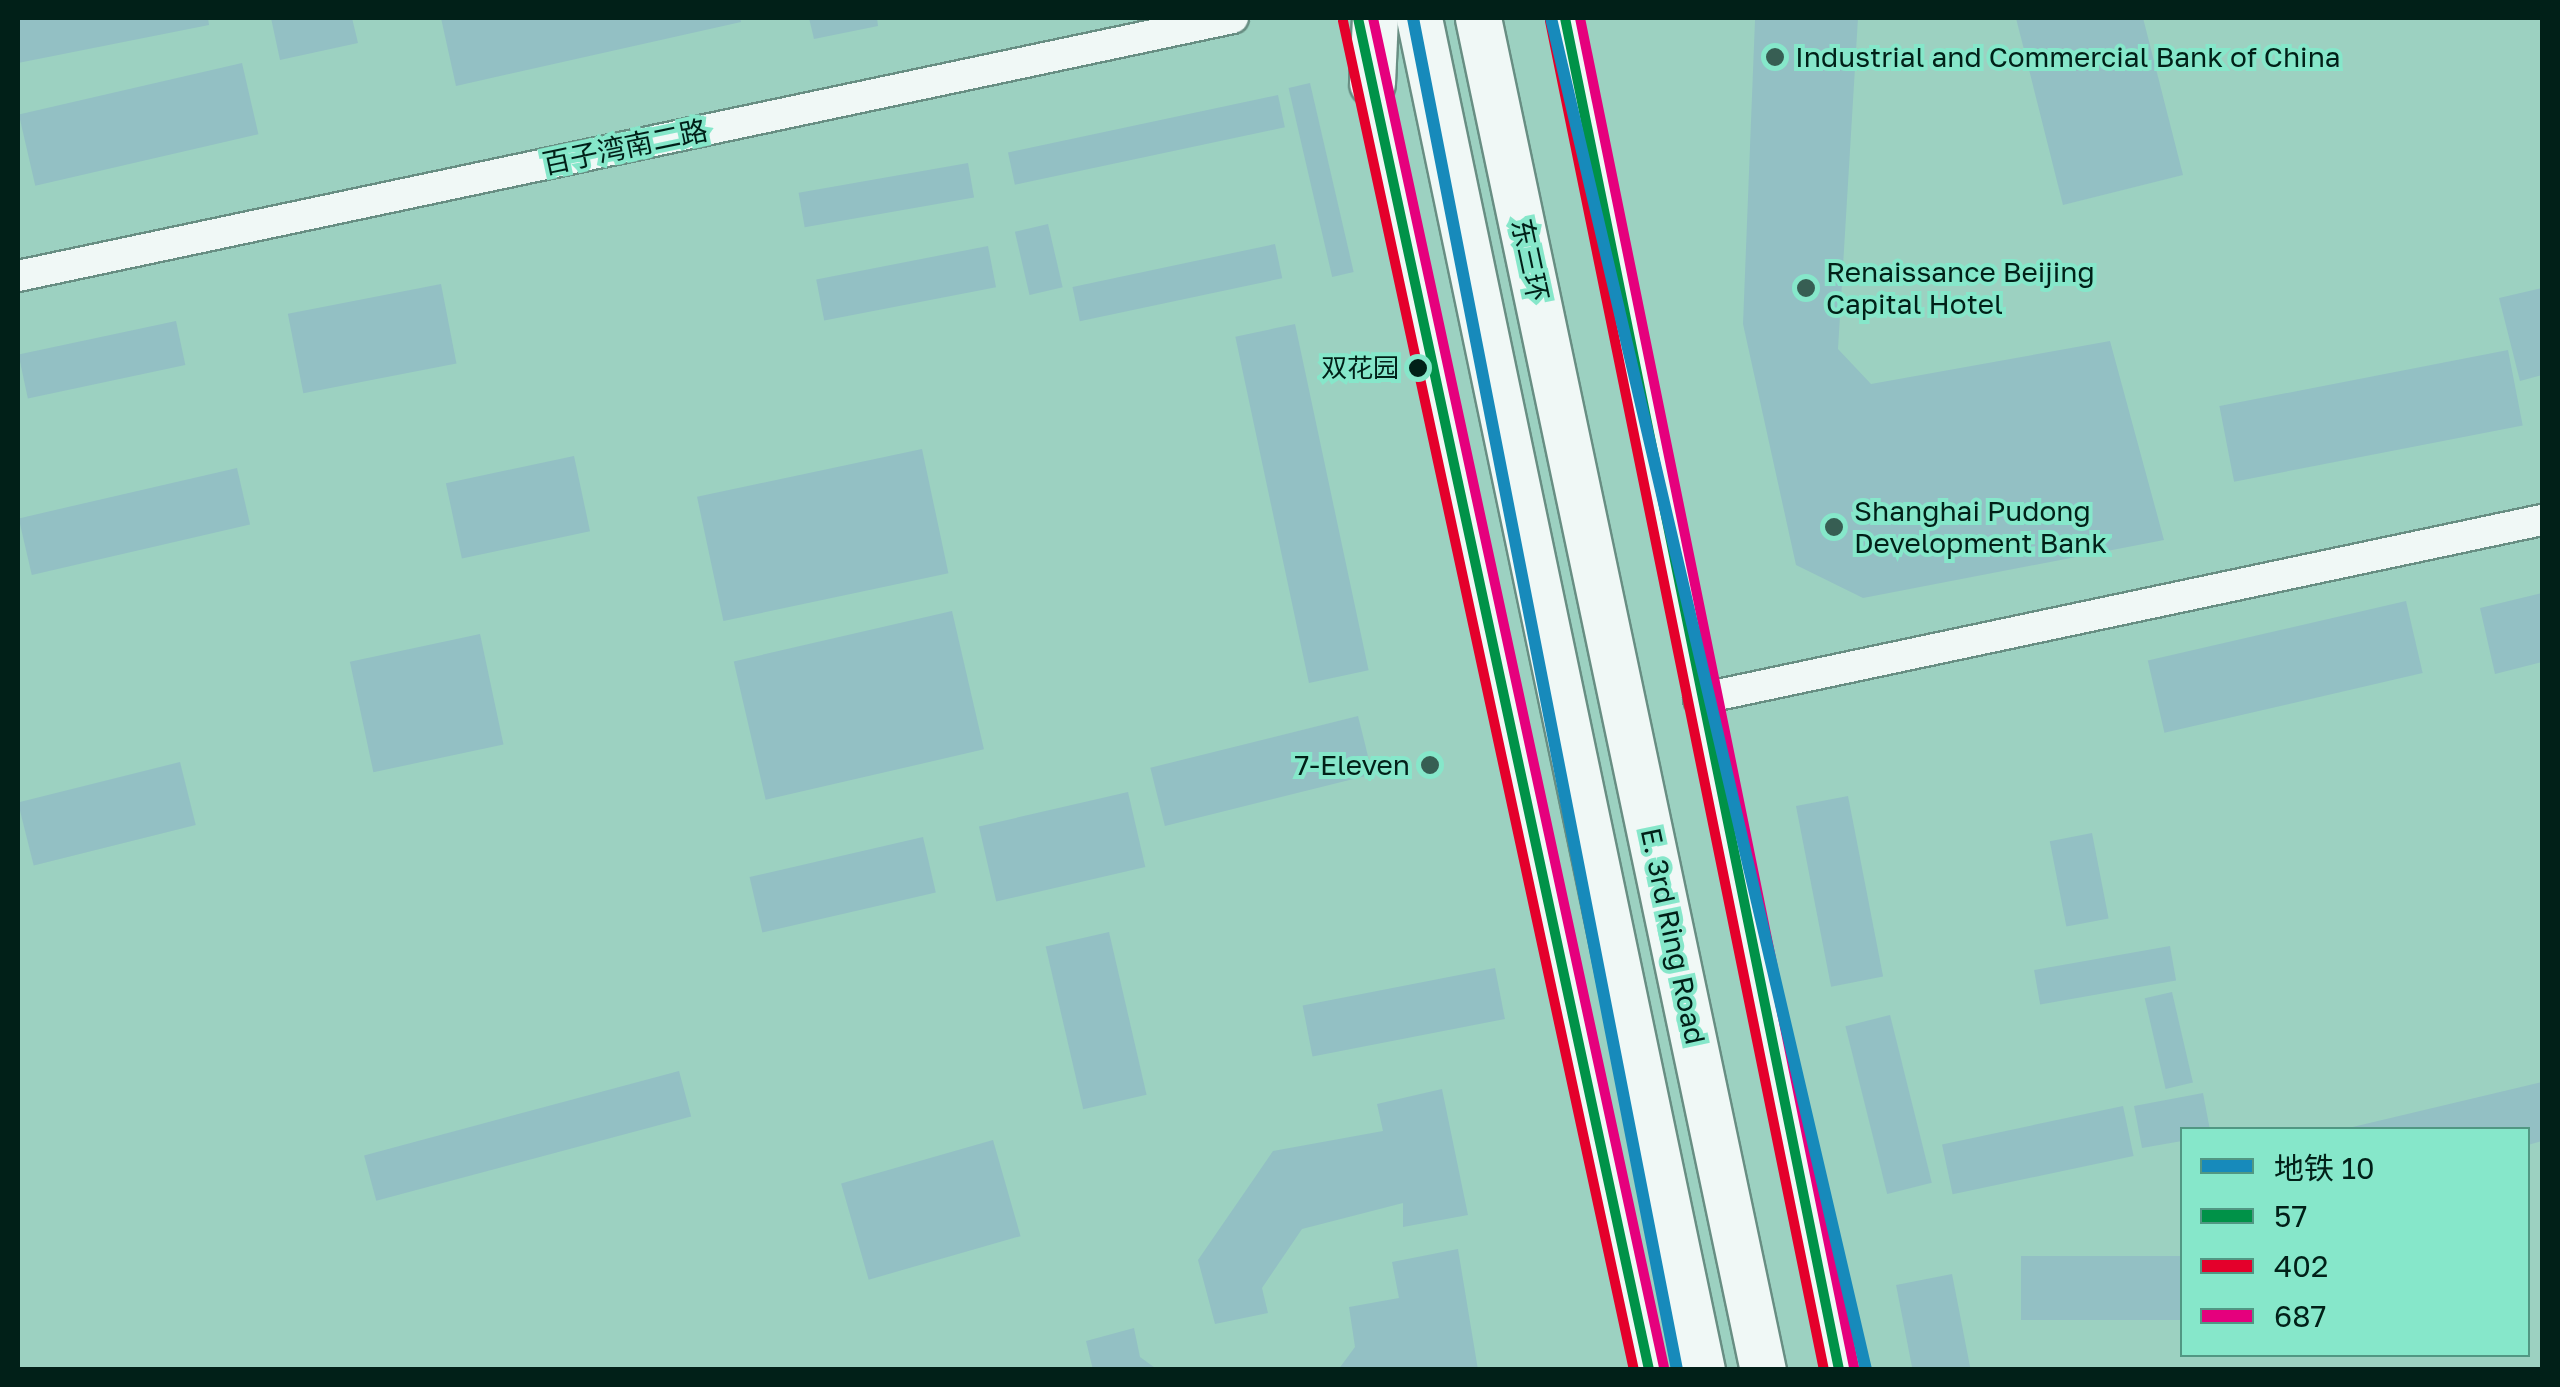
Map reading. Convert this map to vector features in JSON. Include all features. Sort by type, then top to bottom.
[{"type":"highway","points":[[1372,83],[1375,18]]},
{"type":"highway","name":"东三环","points":[[1419,18],[1702,1370]]},
{"type":"highway","name":"东三环","points":[[1478,18],[1583,502]]},
{"type":"highway","points":[[1490,74],[1500,18]]},
{"type":"highway","name":"E. 3rd Ring Road","points":[[1583,502],[1762,1370]]},
{"type":"street","name":"百子湾南二路","points":[[18,276],[1234,18]]},
{"type":"street","points":[[1358,18],[1649,1370]]},
{"type":"street","points":[[1564,18],[1699,698],[1839,1370]]},
{"type":"street","points":[[1699,698],[2542,520]]},
{"type":"building","points":[[18,18],[208,18],[209,25],[18,63]]},
{"type":"building","points":[[271,18],[352,18],[358,43],[280,60]]},
{"type":"building","points":[[441,18],[740,18],[741,22],[456,86]]},
{"type":"building","points":[[809,18],[877,18],[878,26],[814,39]]},
{"type":"building","points":[[1858,18],[1838,349],[1871,384],[2110,341],[2164,540],[1863,598],[1796,565],[1743,324],[1755,20]]},
{"type":"building","points":[[2016,18],[2143,18],[2183,175],[2063,205]]},
{"type":"building","points":[[242,63],[258,134],[35,186],[19,115]]},
{"type":"building","points":[[1310,83],[1354,272],[1332,277],[1289,88]]},
{"type":"building","points":[[1278,95],[1285,127],[1015,185],[1008,152]]},
{"type":"building","points":[[968,163],[974,197],[805,227],[799,193]]},
{"type":"building","points":[[1048,224],[1063,287],[1029,295],[1015,232]]},
{"type":"building","points":[[1275,244],[1282,278],[1080,321],[1073,287]]},
{"type":"building","points":[[988,246],[996,287],[824,321],[816,279]]},
{"type":"building","points":[[441,284],[456,364],[303,393],[288,314]]},
{"type":"building","points":[[2542,288],[2542,375],[2520,381],[2499,298]]},
{"type":"building","points":[[176,321],[185,365],[28,398],[19,354]]},
{"type":"building","points":[[1295,324],[1369,670],[1309,683],[1235,337]]},
{"type":"building","points":[[2508,350],[2523,426],[2234,482],[2219,406]]},
{"type":"building","points":[[922,449],[948,573],[723,621],[697,497]]},
{"type":"building","points":[[574,456],[590,531],[462,559],[446,483]]},
{"type":"building","points":[[237,468],[250,525],[32,575],[19,518]]},
{"type":"building","points":[[2542,593],[2542,662],[2495,674],[2480,608]]},
{"type":"building","points":[[2406,601],[2423,673],[2164,733],[2148,661]]},
{"type":"building","points":[[952,611],[984,749],[766,800],[734,661]]},
{"type":"building","points":[[480,634],[503,745],[373,772],[350,662]]},
{"type":"building","points":[[1358,716],[1373,774],[1165,826],[1150,768]]},
{"type":"building","points":[[180,762],[196,825],[34,865],[18,802]]},
{"type":"building","points":[[1128,792],[1145,867],[996,901],[979,826]]},
{"type":"building","points":[[1848,796],[1883,977],[1831,987],[1796,806]]},
{"type":"building","points":[[2092,833],[2109,918],[2066,927],[2050,841]]},
{"type":"building","points":[[923,837],[936,893],[762,933],[750,877]]},
{"type":"building","points":[[1109,932],[1147,1095],[1083,1109],[1046,947]]},
{"type":"building","points":[[2170,946],[2176,980],[2040,1004],[2034,970]]},
{"type":"building","points":[[1495,968],[1505,1019],[1313,1056],[1303,1005]]},
{"type":"building","points":[[2172,992],[2193,1083],[2166,1089],[2145,998]]},
{"type":"building","points":[[1890,1015],[1932,1183],[1887,1194],[1845,1026]]},
{"type":"building","points":[[679,1071],[691,1116],[376,1201],[364,1155]]},
{"type":"building","points":[[2542,1082],[2542,1141],[2530,1144],[2530,1127],[2353,1127]]},
{"type":"building","points":[[1442,1089],[1468,1215],[1403,1227],[1403,1203],[1302,1229],[1262,1288],[1268,1313],[1215,1324],[1198,1260],[1273,1151],[1383,1131],[1377,1104]]},
{"type":"building","points":[[2203,1093],[2209,1127],[2180,1127],[2180,1141],[2142,1148],[2134,1106]]},
{"type":"building","points":[[2123,1106],[2134,1156],[1953,1194],[1942,1144]]},
{"type":"building","points":[[993,1140],[1021,1236],[869,1280],[841,1184]]},
{"type":"building","points":[[1458,1249],[1478,1370],[1338,1370],[1355,1347],[1349,1307],[1399,1298],[1392,1262]]},
{"type":"building","points":[[2021,1256],[2180,1256],[2180,1320],[2021,1320]]},
{"type":"building","points":[[1952,1274],[1971,1370],[1913,1370],[1896,1285]]},
{"type":"building","points":[[1134,1328],[1140,1357],[1158,1370],[1093,1370],[1086,1341]]},
{"type":"metro line","name":"10","points":[[1413,18],[1677,1370]]},
{"type":"metro line","name":"10","points":[[1551,18],[1866,1370]]},
{"type":"transit line","name":"57","points":[[1358,18],[1649,1370]]},
{"type":"transit line","name":"687","points":[[1373,18],[1664,1367]]},
{"type":"transit line","name":"57","points":[[1565,18],[1839,1370]]},
{"type":"transit line","name":"687","points":[[1580,18],[1854,1367]]},
{"type":"transit line","name":"402","points":[[1343,21],[1634,1370]]},
{"type":"transit line","name":"402","points":[[1550,21],[1824,1370]]},
{"type":"place","name":"Industrial and Commercial Bank of China","points":[[1775,57]]},
{"type":"place","name":"Renaissance Beijing Capital Hotel","points":[[1806,288]]},
{"type":"place","name":"双花园","points":[[1418,368]]},
{"type":"place","name":"Shanghai Pudong Development Bank","points":[[1834,527]]},
{"type":"place","name":"7-Eleven","points":[[1430,765]]}]
